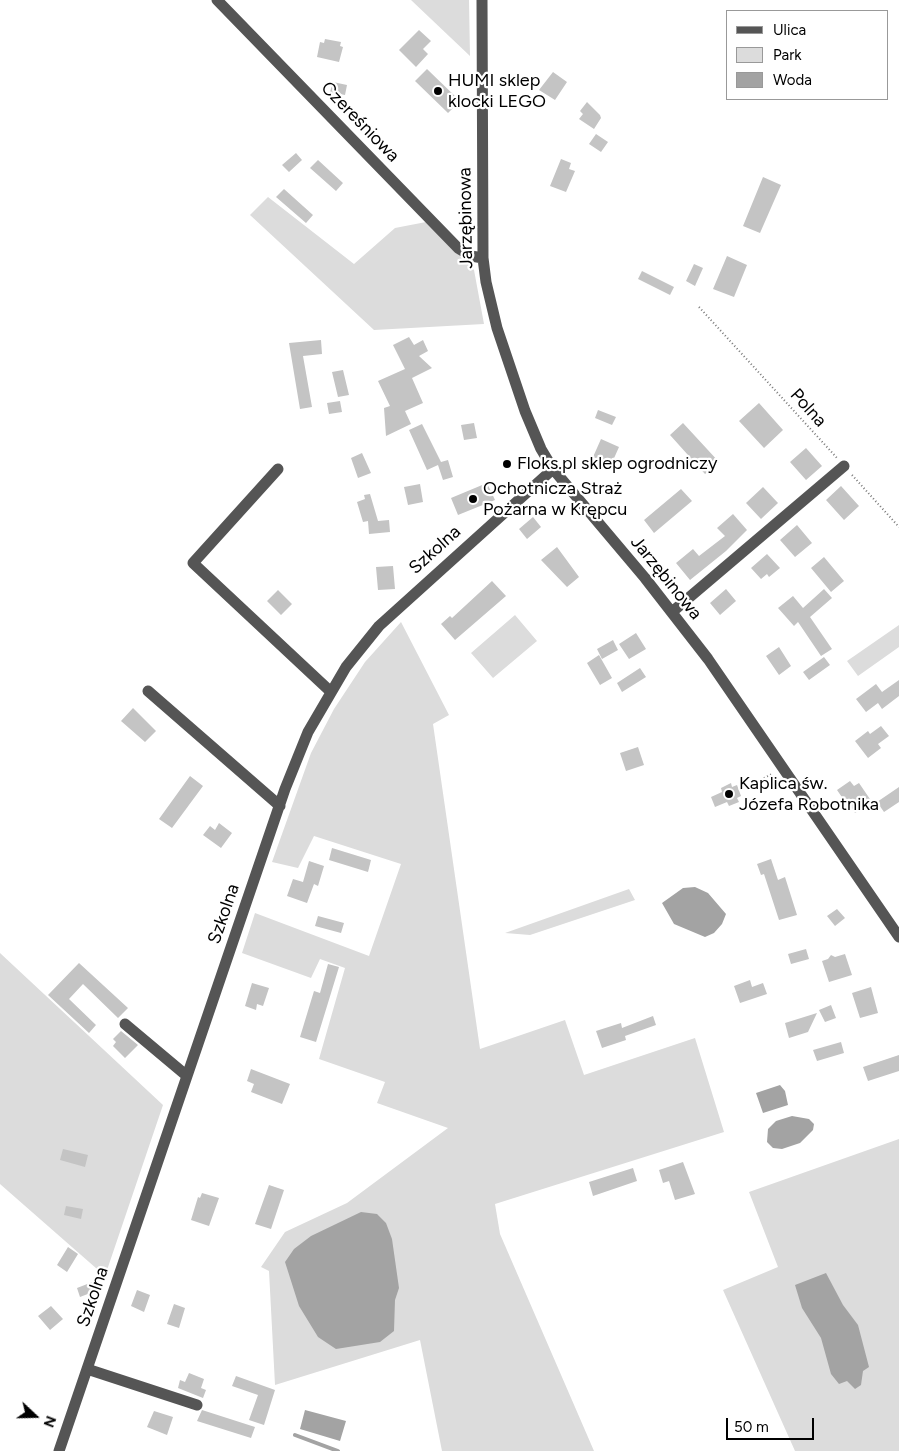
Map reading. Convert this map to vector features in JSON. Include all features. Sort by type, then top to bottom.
[{"type":"street","name":"Czereśniowa","points":[[217,0],[458,248],[471,256],[483,258]]},
{"type":"street","name":"Jarzębinowa","points":[[481,0],[483,258],[490,303],[497,328],[525,411],[541,449],[553,469],[672,612],[708,659],[899,938]]},
{"type":"street","points":[[672,612],[844,466]]},
{"type":"street","points":[[278,469],[193,562],[331,692]]},
{"type":"street","name":"Szkolna","points":[[59,1451],[280,806],[308,732],[350,661],[379,626],[553,469]]},
{"type":"street","points":[[148,691],[280,806]]},
{"type":"street","points":[[124,1024],[187,1076]]},
{"type":"street","points":[[87,1369],[197,1405]]},
{"type":"path","name":"Polna","points":[[699,307],[899,527]]},
{"type":"path","points":[[742,788],[776,771]]},
{"type":"green space","points":[[411,0],[469,0],[470,56]]},
{"type":"green space","points":[[268,197],[354,264],[395,228],[426,222],[474,270],[484,324],[374,330],[250,215]]},
{"type":"green space","points":[[515,615],[537,641],[493,678],[471,653]]},
{"type":"green space","points":[[401,622],[449,715],[433,724],[480,1049],[565,1020],[584,1075],[695,1038],[724,1132],[495,1204],[500,1234],[594,1451],[442,1451],[420,1340],[275,1385],[269,1271],[261,1267],[285,1232],[347,1203],[448,1128],[377,1103],[385,1082],[319,1059],[345,968],[320,959],[311,978],[242,953],[255,913],[369,956],[401,864],[314,836],[298,868],[272,862],[311,753],[334,709],[365,662]]},
{"type":"green space","points":[[899,625],[899,647],[858,676],[847,661]]},
{"type":"green space","points":[[629,889],[635,900],[530,935],[505,933]]},
{"type":"green space","points":[[0,953],[163,1105],[105,1276],[0,1184]]},
{"type":"green space","points":[[899,1139],[899,1451],[795,1451],[723,1290],[778,1267],[749,1192]]},
{"type":"water","points":[[695,887],[708,893],[726,914],[722,924],[714,933],[705,937],[674,924],[662,903],[683,888]]},
{"type":"water","points":[[780,1085],[785,1091],[788,1105],[763,1113],[756,1093]]},
{"type":"water","points":[[792,1116],[809,1119],[814,1124],[813,1130],[800,1143],[782,1149],[773,1148],[767,1142],[768,1129],[776,1121]]},
{"type":"water","points":[[361,1212],[377,1214],[386,1223],[392,1239],[399,1288],[395,1300],[394,1331],[380,1342],[336,1349],[318,1337],[299,1306],[285,1262],[294,1249],[311,1236]]},
{"type":"water","points":[[826,1273],[843,1305],[858,1325],[869,1367],[863,1371],[861,1385],[855,1389],[847,1381],[839,1384],[831,1374],[821,1338],[802,1308],[795,1285]]},
{"type":"water","points":[[305,1410],[346,1421],[340,1441],[300,1429]]},
{"type":"building","points":[[419,30],[431,41],[423,49],[428,54],[416,67],[399,50]]},
{"type":"building","points":[[325,39],[341,42],[340,46],[343,47],[339,62],[317,57],[320,42],[324,43]]},
{"type":"building","name":"HUMI sklep klocki LEGO","points":[[427,69],[460,101],[448,113],[415,81]]},
{"type":"building","points":[[553,72],[567,82],[555,100],[539,90]]},
{"type":"building","points":[[333,82],[347,85],[345,95],[330,92]]},
{"type":"building","points":[[587,102],[601,118],[594,129],[579,119],[583,114],[580,111]]},
{"type":"building","points":[[596,134],[608,142],[601,152],[589,144]]},
{"type":"building","points":[[296,153],[302,160],[289,172],[282,165]]},
{"type":"building","points":[[561,159],[571,163],[569,169],[575,171],[566,192],[550,186]]},
{"type":"building","points":[[318,160],[343,183],[336,191],[310,168]]},
{"type":"building","points":[[763,177],[781,185],[760,233],[743,226]]},
{"type":"building","points":[[284,189],[313,215],[306,223],[276,197]]},
{"type":"building","points":[[727,256],[747,265],[734,297],[713,289]]},
{"type":"building","points":[[694,264],[703,268],[695,286],[686,281]]},
{"type":"building","points":[[642,271],[674,287],[670,295],[638,279]]},
{"type":"building","points":[[409,337],[414,345],[423,340],[428,351],[419,356],[432,368],[412,378],[423,403],[405,411],[411,424],[386,436],[384,408],[390,406],[378,381],[405,369],[393,345]]},
{"type":"building","points":[[321,340],[322,354],[303,356],[312,407],[300,409],[289,343]]},
{"type":"building","points":[[343,370],[349,395],[338,397],[332,372]]},
{"type":"building","points":[[340,401],[342,412],[329,414],[327,403]]},
{"type":"building","points":[[759,403],[783,430],[764,448],[739,421]]},
{"type":"building","points":[[598,410],[616,417],[612,425],[595,418]]},
{"type":"building","points":[[474,423],[477,438],[464,440],[461,425]]},
{"type":"building","points":[[683,423],[719,462],[705,474],[670,435]]},
{"type":"building","points":[[422,424],[441,462],[448,460],[453,477],[443,480],[438,465],[427,470],[409,430]]},
{"type":"building","points":[[601,439],[619,447],[611,465],[593,457]]},
{"type":"building","points":[[806,448],[822,466],[806,480],[790,462]]},
{"type":"building","points":[[362,453],[371,473],[358,478],[351,458]]},
{"type":"building","name":"Ochotnicza Straż Pożarna w Krępcu","points":[[487,483],[495,500],[458,515],[451,498]]},
{"type":"building","points":[[420,484],[423,502],[408,505],[404,487]]},
{"type":"building","points":[[841,486],[859,506],[844,520],[826,500]]},
{"type":"building","points":[[763,487],[778,503],[761,519],[746,503]]},
{"type":"building","points":[[681,489],[692,501],[654,533],[644,520]]},
{"type":"building","points":[[370,494],[378,521],[389,520],[390,532],[369,534],[368,521],[363,522],[357,502],[365,499],[364,495]]},
{"type":"building","points":[[733,514],[747,530],[726,551],[690,580],[676,563],[693,549],[699,556],[725,536],[717,528]]},
{"type":"building","points":[[533,517],[541,527],[527,539],[519,529]]},
{"type":"building","points":[[797,525],[812,543],[795,557],[780,540]]},
{"type":"building","points":[[557,547],[579,577],[567,587],[541,560]]},
{"type":"building","points":[[767,554],[780,568],[769,577],[767,574],[761,579],[751,568]]},
{"type":"building","points":[[824,557],[844,581],[831,592],[811,568]]},
{"type":"building","points":[[393,566],[395,589],[378,590],[376,567]]},
{"type":"building","points":[[492,581],[506,596],[455,640],[441,624],[450,616],[452,618]]},
{"type":"building","points":[[726,589],[736,601],[720,615],[710,603]]},
{"type":"building","points":[[824,589],[832,598],[810,617],[832,649],[821,656],[798,622],[794,626],[778,608],[793,596],[803,608]]},
{"type":"building","points":[[278,590],[292,604],[281,615],[267,601]]},
{"type":"building","points":[[636,633],[646,649],[629,659],[619,644]]},
{"type":"building","points":[[613,640],[618,650],[602,659],[597,649]]},
{"type":"building","points":[[779,647],[791,666],[779,675],[766,656]]},
{"type":"building","points":[[599,655],[612,678],[600,685],[587,663]]},
{"type":"building","points":[[824,657],[830,665],[809,680],[803,672]]},
{"type":"building","points":[[640,668],[646,677],[622,692],[617,683]]},
{"type":"building","points":[[899,680],[899,696],[882,709],[878,703],[866,712],[856,699],[876,684],[882,692]]},
{"type":"building","points":[[133,708],[156,731],[145,742],[121,721]]},
{"type":"building","points":[[881,726],[889,736],[878,744],[881,748],[868,758],[855,741],[868,731],[870,734]]},
{"type":"building","points":[[638,747],[644,765],[626,771],[620,753]]},
{"type":"building","points":[[190,776],[203,786],[172,828],[159,819]]},
{"type":"building","points":[[850,781],[854,786],[859,783],[872,802],[855,813],[837,790]]},
{"type":"building","name":"Kaplica św. Józefa Robotnika","points":[[731,783],[732,787],[737,785],[741,796],[737,798],[739,802],[729,806],[727,802],[715,807],[711,797],[722,792],[721,788]]},
{"type":"building","points":[[899,787],[899,802],[884,812],[877,802]]},
{"type":"building","points":[[219,823],[232,833],[221,848],[203,835],[210,826],[215,830]]},
{"type":"building","points":[[332,848],[371,860],[368,872],[329,860]]},
{"type":"building","points":[[771,859],[778,880],[785,877],[797,915],[779,920],[764,874],[761,875],[757,864]]},
{"type":"building","points":[[309,861],[324,866],[318,886],[314,884],[307,903],[287,896],[293,879],[303,882]]},
{"type":"building","points":[[837,909],[845,918],[835,926],[827,916]]},
{"type":"building","points":[[318,916],[344,923],[341,933],[315,926]]},
{"type":"building","points":[[806,949],[809,959],[791,964],[788,954]]},
{"type":"building","points":[[845,954],[852,975],[829,982],[822,961],[828,959],[831,955],[835,957]]},
{"type":"building","points":[[79,963],[128,1008],[118,1018],[83,984],[69,999],[96,1025],[89,1033],[48,995]]},
{"type":"building","points":[[328,964],[339,967],[316,1042],[300,1037],[314,991],[320,993]]},
{"type":"building","points":[[750,980],[752,987],[763,983],[767,994],[740,1003],[734,986]]},
{"type":"building","points":[[252,983],[269,988],[263,1006],[257,1004],[256,1010],[245,1006]]},
{"type":"building","points":[[871,987],[878,1013],[860,1018],[852,993]]},
{"type":"building","points":[[831,1005],[836,1018],[825,1022],[819,1010]]},
{"type":"building","points":[[817,1013],[808,1032],[789,1038],[785,1023]]},
{"type":"building","points":[[653,1016],[656,1025],[625,1036],[626,1040],[602,1048],[596,1031],[621,1023],[622,1028]]},
{"type":"building","points":[[121,1031],[138,1045],[125,1058],[113,1046],[116,1042],[113,1039]]},
{"type":"building","points":[[841,1042],[844,1053],[817,1061],[813,1050]]},
{"type":"building","points":[[899,1055],[899,1071],[868,1081],[863,1067]]},
{"type":"building","points":[[251,1069],[290,1084],[282,1104],[251,1092],[254,1084],[247,1081]]},
{"type":"building","points":[[63,1149],[88,1155],[85,1167],[60,1160]]},
{"type":"building","points":[[683,1162],[695,1194],[675,1200],[669,1181],[663,1183],[659,1170]]},
{"type":"building","points":[[633,1168],[637,1181],[593,1196],[589,1182]]},
{"type":"building","points":[[269,1185],[284,1190],[271,1229],[255,1224]]},
{"type":"building","points":[[202,1193],[219,1198],[209,1226],[191,1220],[198,1197],[200,1198]]},
{"type":"building","points":[[66,1206],[83,1209],[81,1219],[64,1215]]},
{"type":"building","points":[[68,1247],[78,1254],[67,1272],[57,1265]]},
{"type":"building","points":[[95,1281],[98,1290],[80,1297],[77,1288]]},
{"type":"building","points":[[137,1290],[150,1295],[144,1312],[131,1306]]},
{"type":"building","points":[[174,1304],[185,1308],[179,1328],[167,1324]]},
{"type":"building","points":[[51,1306],[63,1319],[50,1330],[38,1316]]},
{"type":"building","points":[[189,1373],[204,1379],[201,1388],[206,1390],[203,1398],[178,1388],[180,1380],[185,1382]]},
{"type":"building","points":[[236,1376],[275,1390],[264,1425],[249,1420],[258,1395],[232,1386]]},
{"type":"building","points":[[202,1410],[255,1427],[251,1438],[197,1421]]},
{"type":"building","points":[[154,1411],[173,1417],[167,1435],[147,1427]]},
{"type":"waterway","points":[[295,1435],[338,1451]]},
{"type":"place","name":"HUMI sklep klocki LEGO","points":[[438,91]]},
{"type":"place","name":"Floks.pl sklep ogrodniczy","points":[[507,464]]},
{"type":"place","name":"Ochotnicza Straż Pożarna w Krępcu","points":[[473,499]]},
{"type":"place","name":"Kaplica św. Józefa Robotnika","points":[[729,794]]}]
